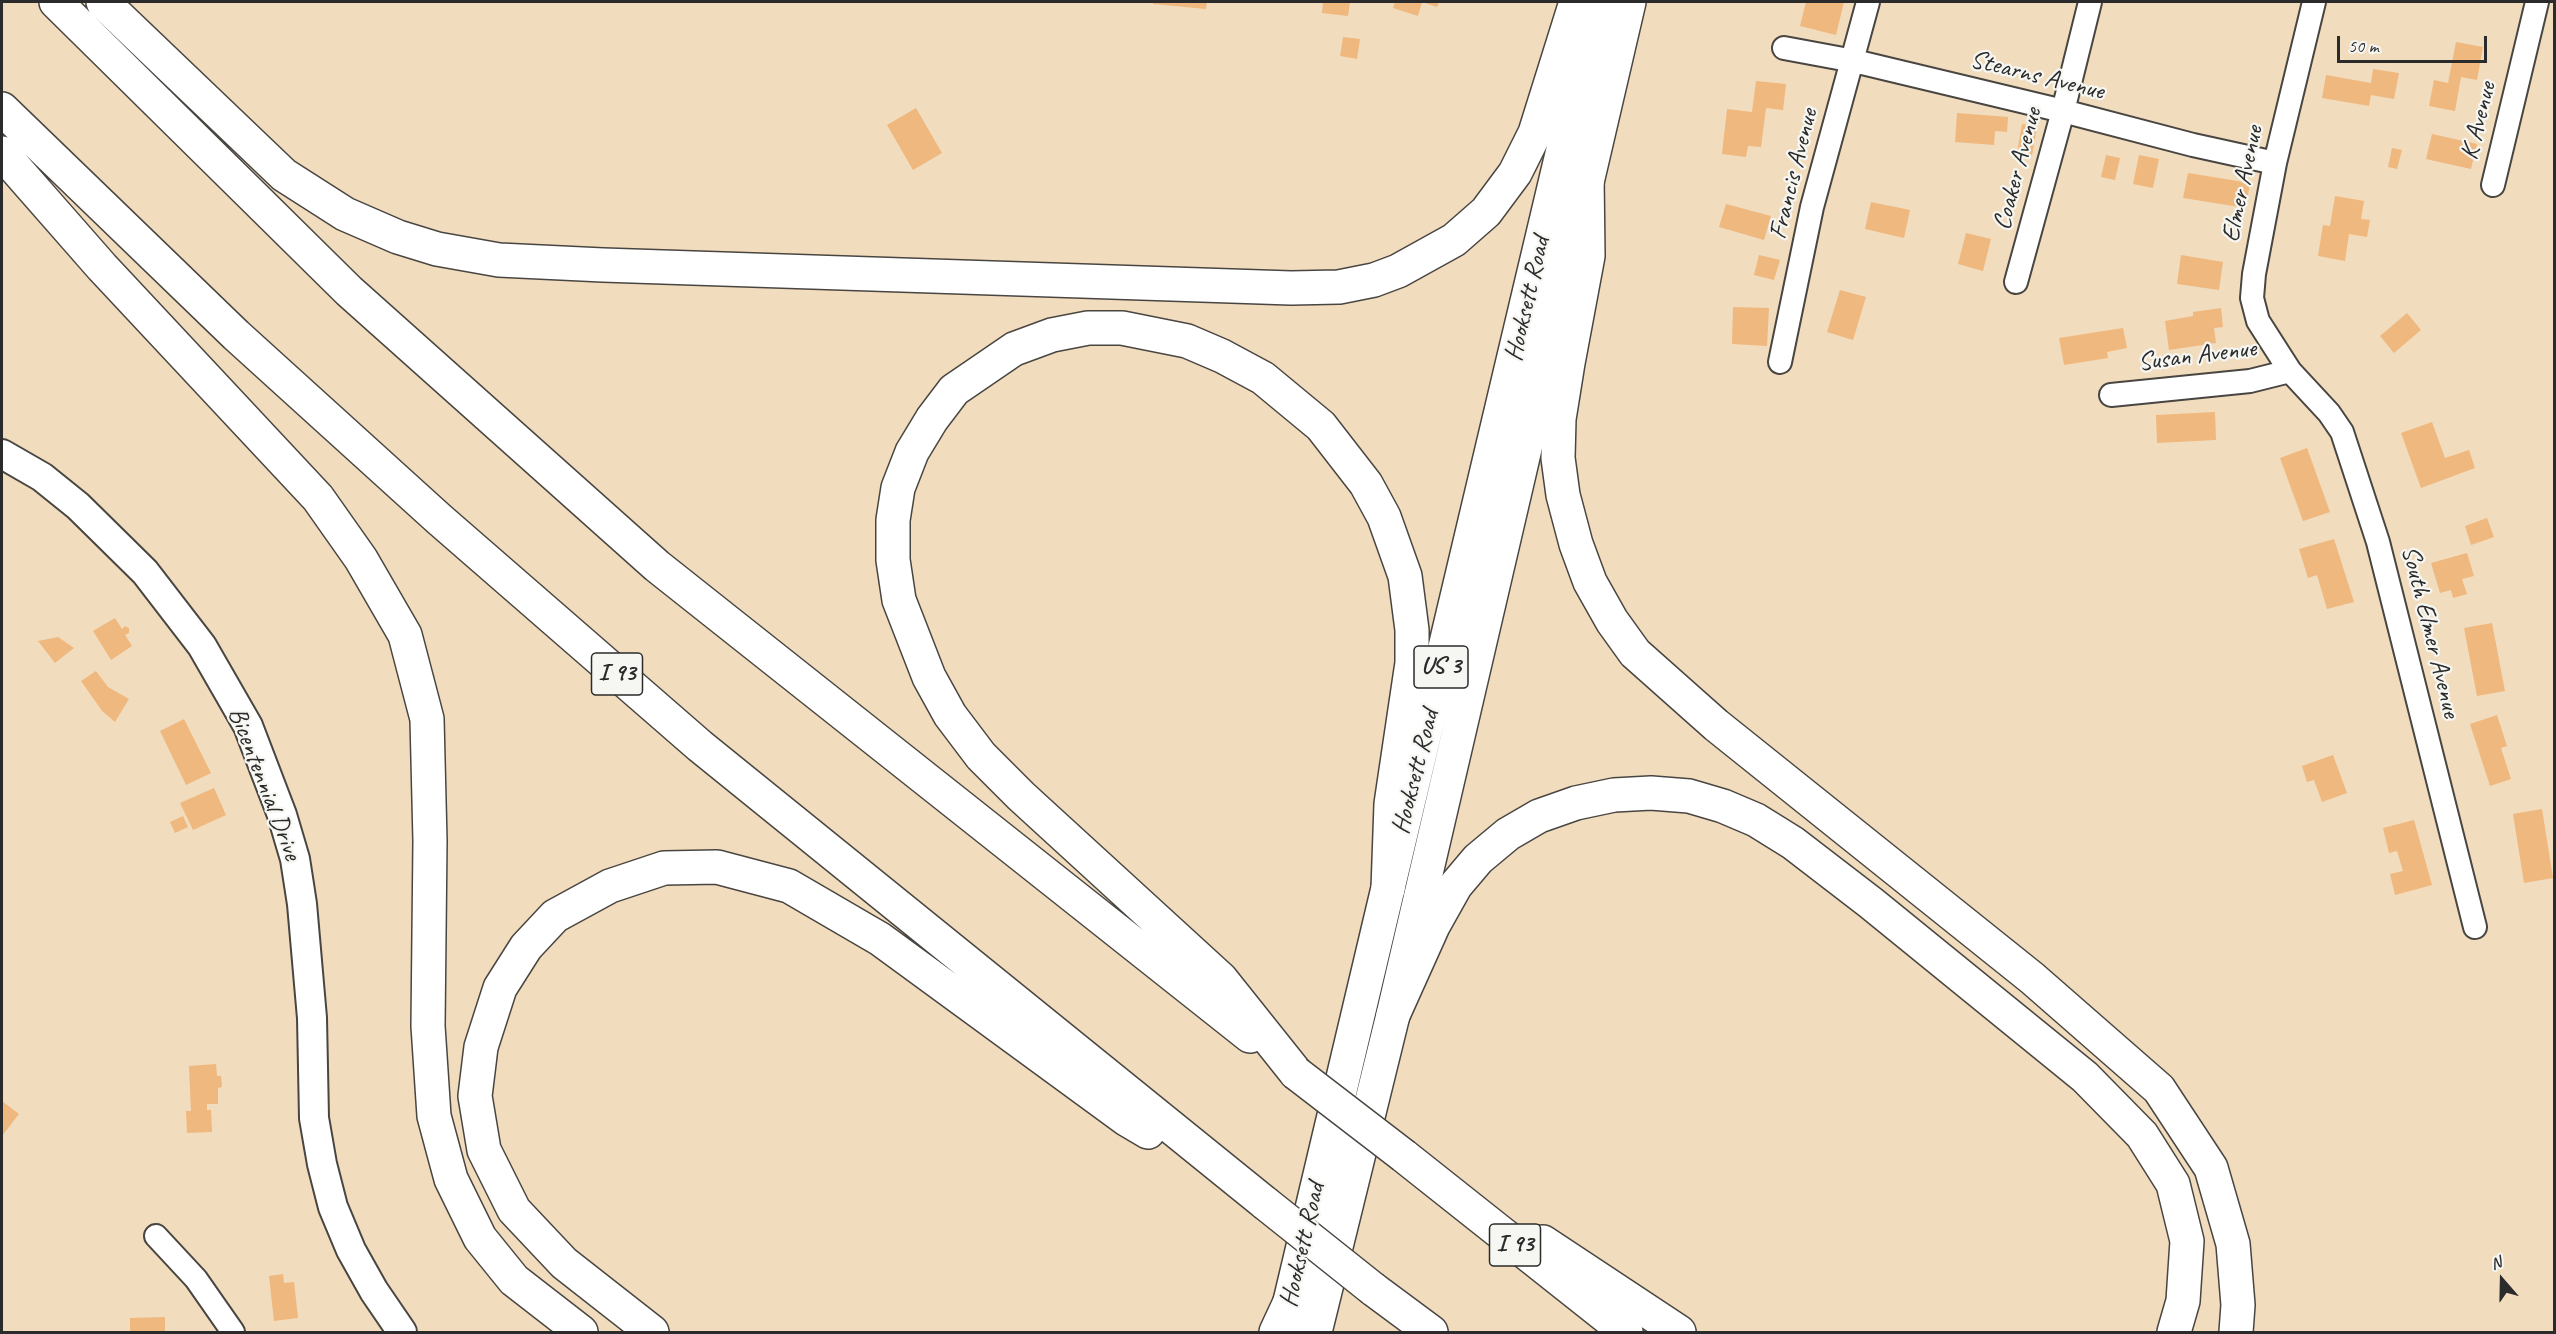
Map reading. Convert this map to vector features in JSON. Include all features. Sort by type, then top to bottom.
[{"type":"main road","name":"I 93","points":[[56,2],[349,291],[657,566],[1626,1332]]},
{"type":"main road","points":[[103,2],[284,175],[345,214],[398,237],[436,249],[499,260],[603,265],[1291,288],[1339,287],[1374,280],[1398,271],[1455,240],[1486,212],[1515,173],[1535,133],[1576,2]]},
{"type":"main road","name":"Hooksett Road","points":[[1276,1332],[1286,1317],[1598,2]]},
{"type":"main road","name":"Hooksett Road","points":[[1315,1332],[1393,1015],[1629,2]]},
{"type":"main road","name":"I 93","points":[[2,109],[236,335],[439,519],[700,746],[1265,1203],[1431,1332]]},
{"type":"main road","points":[[2,153],[102,267],[318,498],[362,559],[405,635],[427,719],[430,841],[428,1026],[434,1116],[451,1179],[480,1238],[514,1280],[581,1332]]},
{"type":"main road","points":[[1587,175],[1588,256],[1559,419],[1558,458],[1563,495],[1576,544],[1590,582],[1612,621],[1635,653],[1700,712],[2032,978],[2159,1089],[2211,1168],[2233,1244],[2238,1305],[2236,1332]]},
{"type":"main road","points":[[1296,1073],[1221,979],[1021,796],[981,756],[950,715],[929,677],[899,600],[893,560],[893,520],[898,488],[912,452],[954,390],[1014,349],[1052,336],[1088,328],[1122,328],[1187,341],[1222,356],[1263,378],[1290,398],[1327,433],[1366,484],[1384,517],[1405,576],[1412,663],[1391,804],[1388,889]]},
{"type":"main road","points":[[1393,1015],[1433,926],[1456,885],[1478,859],[1508,834],[1539,816],[1576,803],[1614,795],[1651,793],[1689,796],[1723,806],[1756,820],[1792,843],[1871,903],[2085,1077],[2142,1135],[2173,1184],[2187,1241],[2183,1301],[2174,1332]]},
{"type":"main road","points":[[652,1332],[564,1263],[514,1210],[483,1150],[475,1096],[481,1047],[500,988],[526,946],[555,916],[610,886],[664,868],[717,867],[789,886],[880,939],[1126,1119],[1265,1203]]},
{"type":"main road","points":[[1467,1207],[1521,1227],[1679,1332]]},
{"type":"main road","points":[[1373,1289],[1406,1332]]},
{"type":"street","name":"Francis Avenue","points":[[1780,362],[1812,207],[1854,61],[1868,2]]},
{"type":"street","name":"Coaker Avenue","points":[[2016,282],[2090,2]]},
{"type":"street","name":"Elmer Avenue","points":[[2290,371],[2258,321],[2252,298],[2254,274],[2275,163],[2314,2]]},
{"type":"street","name":"K Avenue","points":[[2493,185],[2537,2]]},
{"type":"street","name":"Stearns Avenue","points":[[1784,48],[1854,61],[2193,145],[2275,163]]},
{"type":"street","name":"Susan Avenue","points":[[2111,395],[2250,381],[2290,371]]},
{"type":"street","name":"South Elmer Avenue","points":[[2290,371],[2330,413],[2345,442],[2378,542],[2475,927]]},
{"type":"street","name":"Bicentennial Drive","points":[[2,454],[42,477],[69,498],[112,537],[145,572],[202,646],[248,726],[282,815],[295,859],[303,904],[312,1017],[314,1118],[322,1164],[333,1207],[351,1250],[374,1292],[402,1332]]},
{"type":"street","points":[[156,1236],[196,1279],[233,1332]]},
{"type":"building","points":[[1153,2],[1207,2],[1206,9],[1153,4]]},
{"type":"building","points":[[1323,2],[1350,2],[1348,16],[1322,13]]},
{"type":"building","points":[[1395,2],[1422,2],[1418,16],[1393,8]]},
{"type":"building","points":[[1422,2],[1439,2],[1437,7]]},
{"type":"building","points":[[1806,2],[1844,2],[1836,35],[1800,26]]},
{"type":"building","points":[[1343,37],[1360,39],[1357,59],[1340,56]]},
{"type":"building","points":[[2456,42],[2483,47],[2477,80],[2461,77],[2455,111],[2429,106],[2434,80],[2448,83]]},
{"type":"building","points":[[2373,69],[2399,73],[2394,99],[2371,95],[2369,106],[2322,98],[2326,75],[2371,83]]},
{"type":"building","points":[[1756,81],[1786,84],[1783,110],[1766,108],[1761,147],[1748,146],[1746,157],[1722,154],[1727,109],[1752,112]]},
{"type":"building","points":[[916,108],[942,153],[913,170],[887,125]]},
{"type":"building","points":[[1957,113],[2008,117],[2007,132],[1995,131],[1994,145],[1955,142]]},
{"type":"building","points":[[2022,124],[2037,126],[2032,156],[2017,153]]},
{"type":"building","points":[[2432,134],[2477,144],[2471,169],[2426,159]]},
{"type":"building","points":[[2392,148],[2402,150],[2397,169],[2388,167]]},
{"type":"building","points":[[2106,155],[2120,158],[2115,180],[2101,177]]},
{"type":"building","points":[[2139,155],[2159,159],[2153,188],[2133,184]]},
{"type":"building","points":[[2188,173],[2250,183],[2246,208],[2183,198]]},
{"type":"building","points":[[2335,196],[2364,201],[2361,219],[2370,220],[2367,237],[2349,234],[2345,261],[2318,256],[2323,225],[2330,226]]},
{"type":"building","points":[[1871,202],[1910,210],[1904,238],[1865,229]]},
{"type":"building","points":[[1726,204],[1771,216],[1764,240],[1719,227]]},
{"type":"building","points":[[1966,233],[1991,239],[1983,271],[1958,264]]},
{"type":"building","points":[[1759,255],[1780,260],[1774,280],[1754,275]]},
{"type":"building","points":[[2181,255],[2223,262],[2219,290],[2177,284]]},
{"type":"building","points":[[1840,290],[1866,297],[1853,340],[1827,332]]},
{"type":"building","points":[[1733,307],[1769,308],[1767,346],[1732,344]]},
{"type":"building","points":[[2221,308],[2223,327],[2214,328],[2216,343],[2169,350],[2165,321],[2193,316],[2193,312]]},
{"type":"building","points":[[2407,313],[2421,330],[2394,353],[2380,336]]},
{"type":"building","points":[[2123,328],[2127,348],[2107,352],[2108,358],[2064,365],[2059,338]]},
{"type":"building","points":[[2215,412],[2216,440],[2157,443],[2156,415]]},
{"type":"building","points":[[2432,422],[2445,458],[2469,450],[2475,468],[2421,488],[2401,433]]},
{"type":"building","points":[[2307,448],[2330,512],[2303,521],[2280,458]]},
{"type":"building","points":[[2487,518],[2494,537],[2471,545],[2465,526]]},
{"type":"building","points":[[2334,539],[2354,602],[2327,609],[2317,575],[2308,578],[2299,549]]},
{"type":"building","points":[[2467,553],[2474,576],[2462,579],[2467,594],[2453,598],[2451,590],[2440,593],[2431,563]]},
{"type":"building","points":[[115,618],[122,629],[125,626],[129,628],[129,633],[125,635],[132,646],[111,660],[93,631]]},
{"type":"building","points":[[2492,623],[2505,691],[2477,696],[2464,628]]},
{"type":"building","points":[[58,637],[74,648],[55,663],[38,641]]},
{"type":"building","points":[[96,671],[108,687],[129,699],[115,722],[102,711],[81,681]]},
{"type":"building","points":[[2497,715],[2507,746],[2501,748],[2511,779],[2490,786],[2470,724]]},
{"type":"building","points":[[184,719],[211,773],[186,785],[160,731]]},
{"type":"building","points":[[2333,755],[2347,793],[2322,802],[2314,780],[2307,782],[2302,766]]},
{"type":"building","points":[[214,788],[226,815],[193,830],[180,803]]},
{"type":"building","points":[[2542,809],[2553,878],[2524,883],[2513,814]]},
{"type":"building","points":[[183,816],[188,827],[175,833],[170,822]]},
{"type":"building","points":[[2414,820],[2432,885],[2395,895],[2390,874],[2403,871],[2397,851],[2389,853],[2383,828]]},
{"type":"building","points":[[216,1064],[217,1076],[221,1076],[222,1087],[218,1088],[218,1104],[207,1104],[207,1110],[211,1110],[212,1132],[187,1133],[186,1111],[191,1111],[189,1066]]},
{"type":"building","points":[[2,1101],[19,1114],[2,1136]]},
{"type":"building","points":[[283,1274],[284,1283],[294,1282],[298,1318],[274,1321],[269,1276]]},
{"type":"building","points":[[165,1317],[165,1332],[130,1332],[130,1318]]}]
